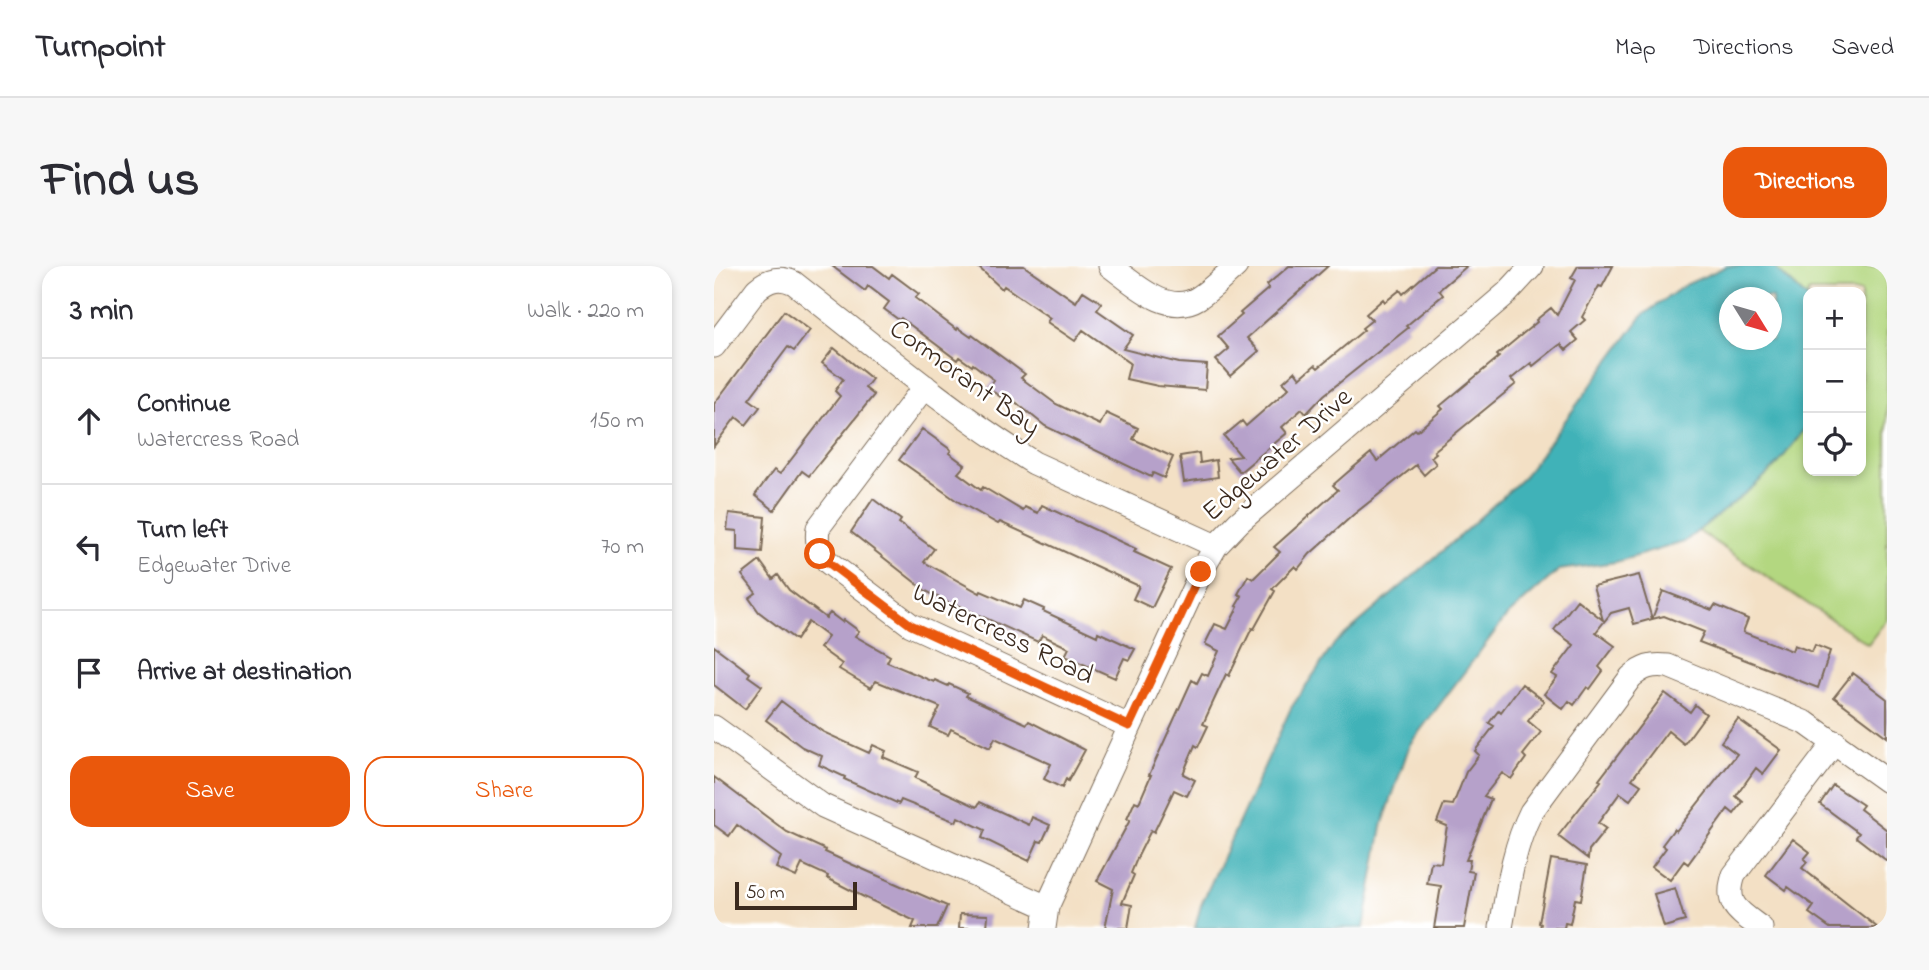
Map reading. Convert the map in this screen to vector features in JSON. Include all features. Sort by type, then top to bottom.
[{"type":"street","points":[[1110,266],[1164,302],[1175,305],[1199,298],[1236,266]]},
{"type":"street","name":"Edgewater Drive","points":[[1045,918],[1129,726],[1201,572],[1216,546],[1239,522],[1507,293],[1532,266]]},
{"type":"street","name":"Cormorant Bay","points":[[714,346],[757,289],[766,282],[785,279],[794,283],[925,386],[1034,463],[1216,546]]},
{"type":"street","name":"Watercress Road","points":[[925,386],[818,528],[816,543],[820,554],[911,625],[1129,726]]},
{"type":"street","points":[[1501,928],[1511,867],[1522,830],[1531,812],[1631,677],[1643,667],[1668,666],[1807,723],[1887,781]]},
{"type":"street","points":[[714,727],[823,806],[1045,918]]},
{"type":"street","points":[[1761,928],[1741,913],[1731,901],[1729,890],[1734,875],[1835,742]]},
{"type":"green space","points":[[1773,266],[1887,266],[1887,619],[1868,644],[1694,528],[1757,482],[1785,455],[1803,431],[1803,476],[1866,476],[1866,287],[1803,287],[1803,294]]},
{"type":"water","points":[[1727,266],[1773,266],[1803,294],[1803,431],[1778,464],[1684,542],[1616,562],[1559,570],[1506,617],[1410,744],[1382,826],[1364,928],[1195,928],[1201,905],[1291,708],[1335,643],[1522,479],[1643,315],[1685,285]]},
{"type":"building","points":[[832,266],[873,266],[889,278],[892,274],[919,294],[915,298],[957,330],[958,328],[971,337],[972,335],[1025,374],[1021,378],[1056,404],[1100,425],[1106,413],[1138,428],[1133,439],[1173,457],[1164,478],[1153,473],[1151,477],[1045,426],[1008,396],[1005,400],[988,388],[994,380],[973,364],[972,366],[959,357],[957,360],[901,318],[899,320],[884,309],[889,302],[868,286],[865,291]]},
{"type":"building","points":[[977,266],[1024,266],[1076,302],[1083,291],[1102,303],[1097,310],[1133,335],[1123,349],[1179,363],[1207,365],[1205,390],[1158,386],[1126,379],[1130,363],[1083,330],[1075,341],[1047,322],[1050,318],[1004,286],[1002,289]]},
{"type":"building","points":[[1289,266],[1328,266],[1247,338],[1259,351],[1230,376],[1216,360],[1229,349],[1218,336]]},
{"type":"building","points":[[1435,266],[1467,266],[1439,290],[1443,295],[1406,326],[1408,328],[1324,395],[1306,414],[1302,409],[1282,427],[1287,433],[1240,472],[1228,458],[1241,456],[1224,436],[1242,421],[1246,426],[1286,391],[1289,388],[1283,382],[1295,371],[1300,378],[1315,365],[1318,368],[1364,330],[1362,328],[1372,320],[1366,314],[1383,299],[1385,302],[1400,290],[1403,294]]},
{"type":"building","points":[[1578,266],[1613,266],[1582,317],[1585,320],[1571,332],[1578,340],[1566,350],[1561,344],[1511,379],[1516,384],[1434,451],[1436,453],[1431,457],[1436,464],[1424,475],[1416,465],[1353,515],[1310,554],[1298,569],[1295,566],[1272,589],[1275,591],[1254,629],[1252,628],[1229,676],[1226,674],[1203,724],[1208,726],[1198,747],[1195,745],[1183,774],[1195,780],[1187,796],[1174,790],[1154,832],[1151,830],[1138,856],[1131,873],[1134,875],[1122,903],[1132,905],[1128,928],[1105,928],[1113,889],[1097,881],[1130,820],[1127,819],[1135,801],[1139,803],[1192,680],[1197,683],[1202,673],[1208,676],[1219,651],[1205,644],[1215,624],[1227,629],[1242,596],[1238,594],[1248,576],[1253,579],[1280,552],[1274,547],[1338,490],[1333,485],[1348,472],[1371,453],[1377,461],[1415,429],[1417,431],[1443,409],[1440,406],[1499,357],[1497,355],[1551,308],[1557,315],[1575,280],[1571,278]]},
{"type":"building","points":[[784,311],[810,330],[794,351],[788,347],[749,399],[760,407],[746,425],[736,417],[714,446],[714,404]]},
{"type":"building","points":[[834,348],[872,379],[865,388],[874,395],[809,476],[802,471],[774,510],[755,495],[774,470],[780,474],[840,396],[835,391],[843,379],[822,363]]},
{"type":"building","points":[[922,429],[951,450],[949,453],[965,465],[958,473],[981,490],[983,487],[1023,511],[1025,507],[1038,513],[1042,505],[1136,549],[1134,552],[1171,569],[1152,608],[1133,599],[1139,586],[1000,522],[998,524],[957,501],[899,460]]},
{"type":"building","points":[[1199,453],[1200,463],[1216,460],[1218,477],[1184,482],[1180,456]]},
{"type":"building","points":[[873,499],[934,549],[924,562],[980,593],[981,591],[1020,608],[1024,600],[1097,636],[1098,632],[1135,649],[1129,660],[1124,658],[1115,678],[1065,656],[1069,648],[1042,635],[1038,642],[926,591],[851,532]]},
{"type":"building","points":[[729,513],[765,517],[762,552],[737,550],[737,531],[727,530]]},
{"type":"building","points":[[760,561],[773,579],[778,575],[789,590],[826,618],[830,613],[859,631],[855,636],[890,656],[887,662],[934,682],[935,680],[948,686],[949,684],[968,693],[966,696],[1027,724],[1029,721],[1085,750],[1068,781],[1066,779],[1062,788],[1044,779],[1051,764],[995,738],[990,748],[951,729],[948,735],[930,727],[940,707],[876,681],[871,688],[839,669],[842,664],[820,648],[828,637],[808,622],[796,640],[759,612],[749,598],[756,593],[742,575]]},
{"type":"building","points":[[1639,575],[1652,619],[1634,624],[1629,608],[1611,613],[1596,632],[1615,646],[1599,667],[1603,671],[1574,705],[1569,701],[1563,709],[1544,694],[1557,677],[1552,674],[1574,645],[1554,630],[1577,600],[1603,620],[1593,586]]},
{"type":"building","points":[[1663,591],[1712,610],[1715,605],[1748,619],[1743,632],[1792,651],[1794,645],[1812,652],[1815,645],[1830,651],[1818,688],[1699,642],[1704,632],[1664,616],[1652,619]]},
{"type":"building","points":[[714,646],[750,673],[748,676],[762,686],[745,709],[714,685]]},
{"type":"building","points":[[1853,673],[1887,699],[1887,737],[1834,697]]},
{"type":"building","points":[[1522,684],[1544,701],[1528,721],[1541,732],[1523,755],[1526,758],[1511,779],[1502,773],[1484,796],[1491,799],[1466,860],[1470,860],[1468,871],[1474,872],[1464,928],[1434,928],[1441,886],[1427,884],[1431,862],[1441,863],[1447,826],[1437,822],[1444,804],[1453,805],[1466,772],[1479,755],[1475,751],[1494,726],[1489,723]]},
{"type":"building","points":[[1665,693],[1690,712],[1695,705],[1706,714],[1684,744],[1668,731],[1632,779],[1641,785],[1630,800],[1620,793],[1598,823],[1606,829],[1589,850],[1588,859],[1558,836]]},
{"type":"building","points":[[781,701],[823,732],[869,753],[873,745],[886,751],[883,757],[918,772],[915,778],[977,807],[980,802],[1029,825],[1032,817],[1050,825],[1042,842],[1038,841],[1029,861],[982,838],[985,830],[958,817],[956,822],[901,800],[899,804],[844,779],[845,777],[819,765],[822,756],[802,747],[766,720]]},
{"type":"building","points":[[1738,719],[1781,750],[1763,774],[1756,768],[1736,796],[1743,802],[1734,814],[1728,809],[1688,864],[1684,861],[1670,880],[1652,867],[1666,848],[1662,845],[1674,829],[1676,831],[1737,754],[1721,742]]},
{"type":"building","points":[[714,777],[787,832],[826,850],[825,852],[947,906],[937,928],[912,928],[915,921],[802,864],[796,877],[776,868],[781,857],[737,825],[729,836],[714,825]]},
{"type":"building","points":[[1833,785],[1863,805],[1860,809],[1887,830],[1887,861],[1856,837],[1859,833],[1820,804]]},
{"type":"building","points":[[1793,839],[1810,852],[1804,859],[1807,862],[1802,868],[1878,928],[1830,928],[1809,913],[1814,906],[1766,875]]},
{"type":"building","points":[[1551,859],[1587,865],[1581,900],[1575,899],[1570,924],[1565,923],[1564,928],[1540,928],[1539,923]]},
{"type":"building","points":[[1675,888],[1685,921],[1664,927],[1654,894]]},
{"type":"building","points":[[960,914],[988,915],[987,928],[959,928]]},
{"type":"route","points":[[820,554],[911,625],[1129,726],[1201,572]]}]
